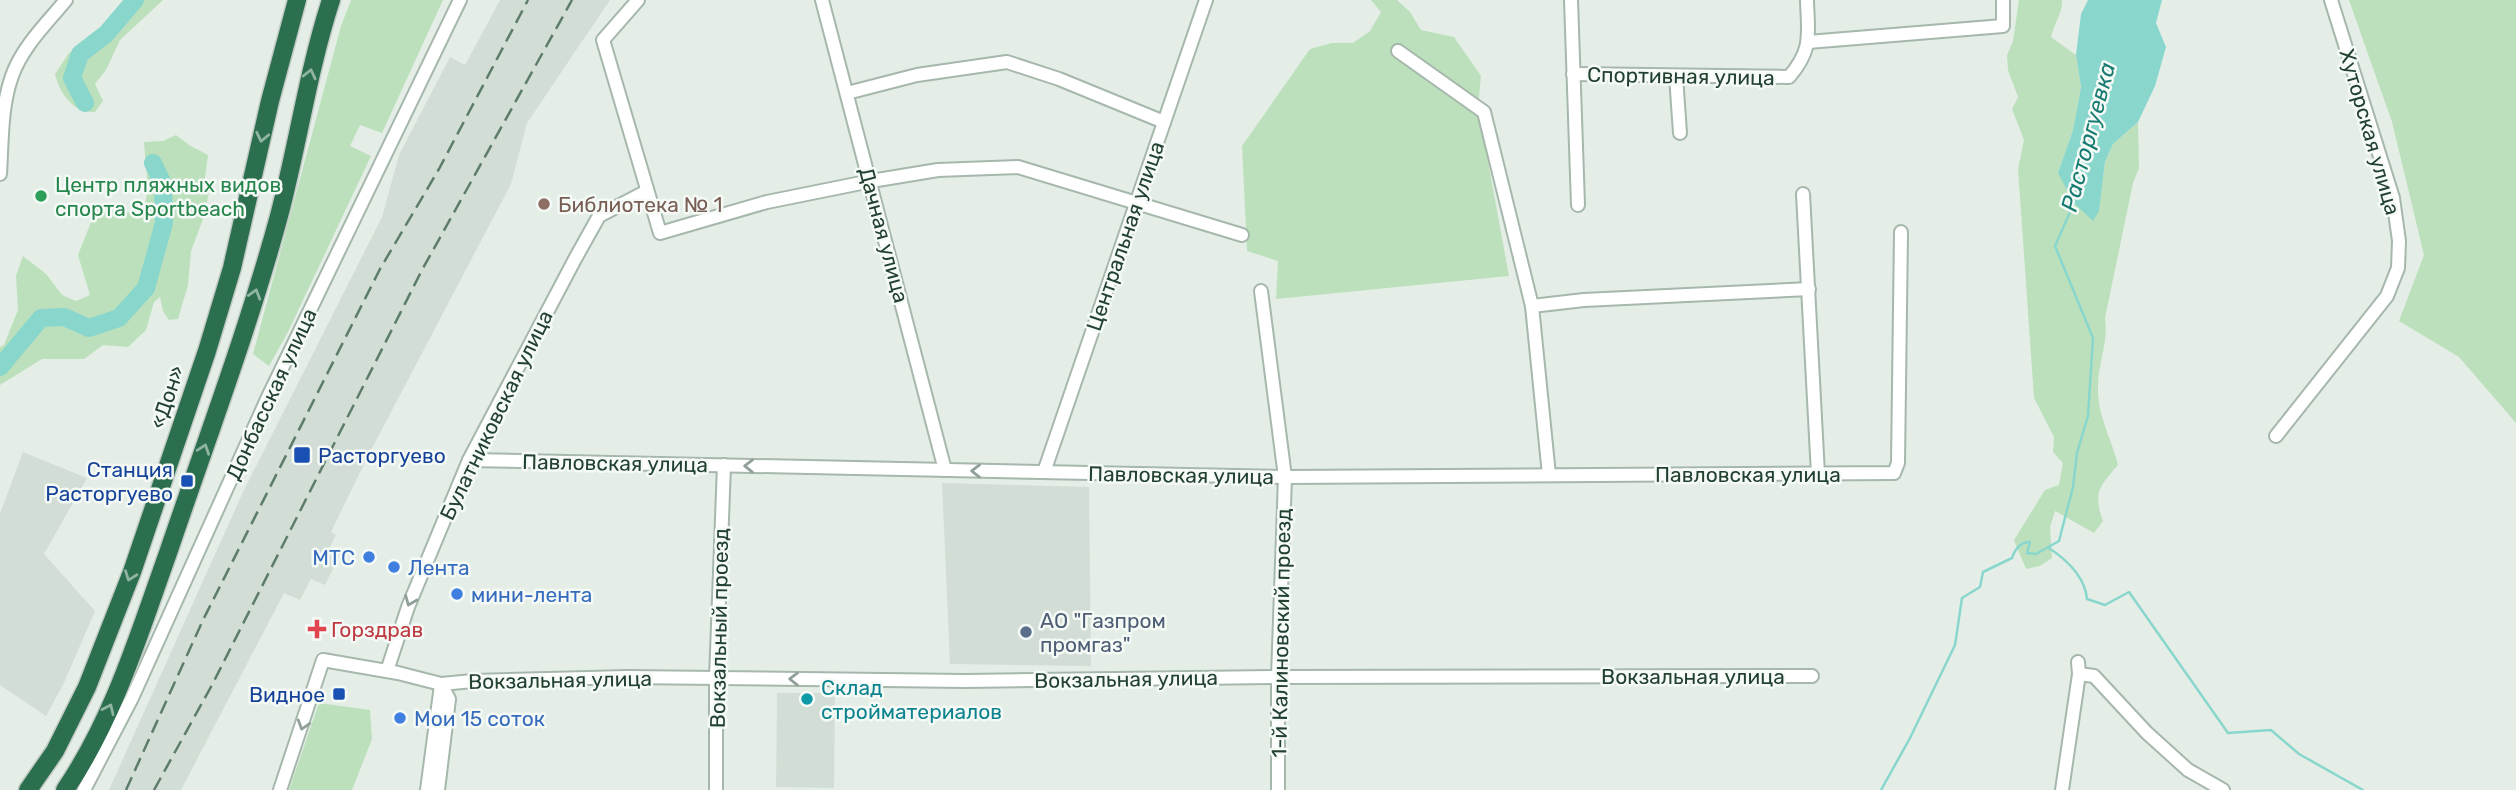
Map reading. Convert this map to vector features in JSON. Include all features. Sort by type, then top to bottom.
[{"type":"highway","name":"«Дон»","points":[[28,790],[55,751],[87,687],[132,572],[207,351],[232,268],[273,89],[297,0]]},
{"type":"highway","points":[[65,790],[85,761],[128,667],[235,360],[279,216],[317,42],[331,0]]},
{"type":"street","points":[[0,174],[6,97],[12,76],[23,53],[66,0]]},
{"type":"street","name":"Донбасская улица","points":[[84,790],[132,698],[268,397],[460,0]]},
{"type":"street","points":[[638,0],[603,40],[660,233],[767,202],[871,181],[938,170],[1018,167],[1242,235]]},
{"type":"street","name":"Дачная улица","points":[[821,0],[871,181],[945,470]]},
{"type":"street","name":"Центральная улица","points":[[1044,472],[1206,0]]},
{"type":"street","points":[[1571,0],[1578,205]]},
{"type":"street","points":[[1807,0],[1808,41],[2003,26],[2003,0]]},
{"type":"street","name":"Хуторская улица","points":[[2276,436],[2387,296],[2398,268],[2399,241],[2393,198],[2331,0]]},
{"type":"street","name":"Спортивная улица","points":[[1573,74],[1789,77],[1803,61],[1808,41]]},
{"type":"street","points":[[1398,51],[1484,112],[1532,306],[1549,475]]},
{"type":"street","points":[[847,93],[917,75],[1007,62],[1059,79],[1164,122]]},
{"type":"street","points":[[1676,76],[1680,133]]},
{"type":"street","name":"Булатниковская улица","points":[[387,671],[408,607],[469,460],[599,216],[647,191]]},
{"type":"street","points":[[1803,194],[1818,474]]},
{"type":"street","name":"Павловская улица","points":[[469,460],[1285,477],[1894,473],[1898,463],[1901,232]]},
{"type":"street","points":[[1532,306],[1584,300],[1809,289]]},
{"type":"street","name":"1-й Калиновский проезд","points":[[1261,290],[1285,477],[1278,677],[1278,790]]},
{"type":"street","name":"Вокзальный проезд","points":[[716,790],[716,679],[724,465]]},
{"type":"street","name":"Вокзальная улица","points":[[280,790],[323,660],[441,684],[627,677],[965,681],[1278,677],[1812,676]]},
{"type":"street","points":[[2062,790],[2079,668],[2094,676],[2147,733],[2189,769],[2223,790]]},
{"type":"street","points":[[427,790],[441,684]]},
{"type":"street","points":[[438,790],[449,699],[441,684]]},
{"type":"shaded area","points":[[500,0],[610,0],[527,123],[511,184],[331,532],[336,535],[330,547],[341,553],[325,585],[311,579],[300,600],[284,593],[181,790],[109,790],[243,492],[382,217],[399,155],[450,57],[465,65]]},
{"type":"shaded area","points":[[23,452],[87,478],[44,554],[95,611],[63,685],[46,716],[0,685],[0,514]]},
{"type":"shaded area","points":[[942,483],[1089,487],[1091,666],[950,664]]},
{"type":"shaded area","points":[[777,693],[835,693],[834,788],[776,787]]},
{"type":"green space","points":[[124,0],[163,0],[120,40],[106,70],[95,84],[103,101],[95,112],[80,109],[64,95],[55,74],[69,53],[96,35]]},
{"type":"green space","points":[[351,0],[443,0],[382,133],[360,125],[350,146],[371,156],[288,332],[269,366],[253,354],[341,26]]},
{"type":"green space","points":[[1371,0],[1397,0],[1410,12],[1421,30],[1454,37],[1481,76],[1478,107],[1509,276],[1276,299],[1278,261],[1247,251],[1242,146],[1310,49],[1332,43],[1353,43],[1370,31],[1381,12]]},
{"type":"green space","points":[[2019,0],[2062,0],[2051,37],[2076,55],[2081,87],[2073,130],[2058,173],[2099,211],[2105,162],[2113,144],[2138,122],[2139,168],[2133,183],[2105,318],[2098,381],[2100,409],[2118,465],[2102,485],[2098,496],[2103,521],[2094,533],[2055,511],[2050,527],[2052,558],[2040,566],[2026,569],[2014,540],[2045,490],[2059,485],[2063,463],[2053,452],[2054,437],[2034,398],[2018,169],[2024,140],[2012,109],[2018,97],[2008,70],[2007,55],[2013,41]]},
{"type":"green space","points":[[2349,0],[2516,0],[2516,423],[2459,357],[2399,321],[2424,255],[2392,122]]},
{"type":"green space","points":[[176,135],[208,155],[205,178],[209,193],[191,251],[188,285],[178,319],[169,320],[163,311],[160,297],[154,302],[146,330],[128,347],[103,345],[84,359],[42,359],[0,385],[0,347],[4,345],[18,310],[16,276],[23,256],[46,274],[62,295],[76,301],[90,295],[78,255],[97,207],[142,215],[148,191],[144,142],[163,141]]},
{"type":"green space","points":[[319,703],[370,710],[372,739],[352,790],[289,790]]},
{"type":"water","points":[[2088,0],[2162,0],[2156,23],[2166,47],[2155,86],[2138,122],[2113,144],[2105,162],[2099,211],[2093,221],[2074,203],[2058,173],[2073,130],[2081,87],[2076,55],[2081,14]]},
{"type":"waterway","points":[[85,103],[72,78],[80,54],[106,34],[135,0]]},
{"type":"waterway","points":[[0,367],[41,318],[64,317],[89,328],[119,318],[146,288],[164,223],[163,184],[153,163]]},
{"type":"waterway","name":"Расторгуевка","points":[[1881,790],[1910,738],[1955,645],[1962,598],[1980,587],[1983,572],[2012,558],[2016,549],[2026,542],[2030,542],[2027,553],[2036,554],[2059,541],[2073,487],[2077,453],[2088,416],[2093,338],[2055,246],[2075,201]]},
{"type":"waterway","points":[[2049,548],[2074,570],[2083,583],[2087,599],[2105,605],[2129,592],[2228,733],[2271,730],[2299,754],[2363,790]]},
{"type":"railway","points":[[126,790],[203,620],[380,269],[439,169],[528,0]]},
{"type":"railway","points":[[154,790],[212,685],[422,270],[572,0]]},
{"type":"place","name":"Центр пляжных видов спорта Sportbeach","points":[[41,196]]},
{"type":"place","name":"Библиотека № 1","points":[[544,204]]},
{"type":"place","name":"Расторгуево","points":[[302,455]]},
{"type":"place","name":"Станция Расторгуево","points":[[187,481]]},
{"type":"place","name":"МТС","points":[[369,557]]},
{"type":"place","name":"Лента","points":[[394,567]]},
{"type":"place","name":"мини-лента","points":[[457,594]]},
{"type":"place","name":"Горздрав","points":[[317,629]]},
{"type":"place","name":"АО \"Газпром промгаз\"","points":[[1026,632]]},
{"type":"place","name":"Видное","points":[[339,694]]},
{"type":"place","name":"Склад стройматериалов","points":[[807,699]]},
{"type":"place","name":"Мои 15 соток","points":[[400,718]]}]
